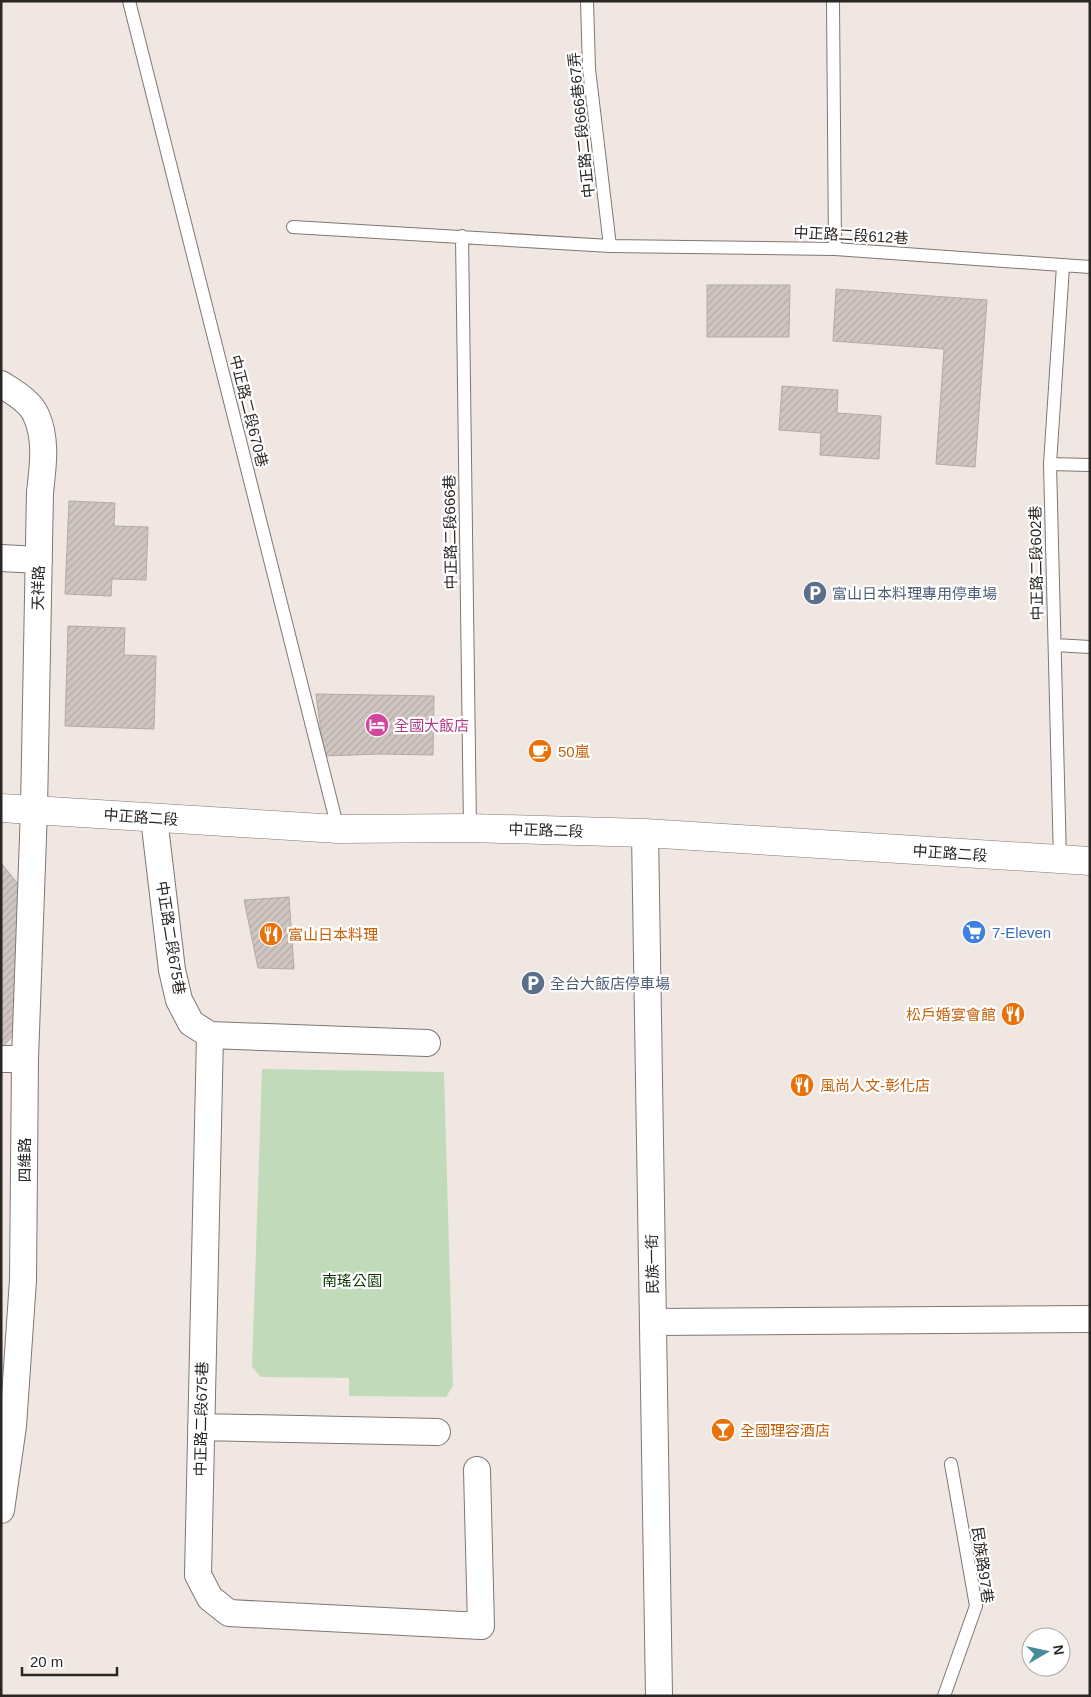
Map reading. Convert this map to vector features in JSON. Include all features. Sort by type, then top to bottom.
[{"type":"street","name":"天祥路","points":[[1,384],[19,396],[36,414],[43,441],[44,464],[40,492],[34,809]]},
{"type":"street","points":[[1,558],[39,560]]},
{"type":"street","name":"中正路二段","points":[[1,808],[338,829],[470,828],[645,833],[1090,861]]},
{"type":"street","name":"四維路","points":[[1,1510],[13,1426],[13,1059],[34,809]]},
{"type":"street","name":"中正路二段675巷","points":[[154,818],[172,970],[179,1000],[191,1023],[210,1035],[198,1574],[210,1598],[229,1613],[481,1626],[477,1470]]},
{"type":"street","name":"民族一街","points":[[645,833],[659,1696]]},
{"type":"street","points":[[210,1035],[427,1043]]},
{"type":"street","points":[[653,1322],[1090,1319]]},
{"type":"street","points":[[201,1427],[437,1432]]},
{"type":"lane","name":"中正路二段670巷","points":[[129,1],[338,829]]},
{"type":"lane","name":"中正路二段666巷67弄","points":[[587,1],[589,69],[610,246]]},
{"type":"lane","points":[[833,1],[835,249]]},
{"type":"lane","points":[[293,227],[610,246]]},
{"type":"lane","name":"中正路二段666巷","points":[[462,236],[470,828]]},
{"type":"lane","name":"中正路二段612巷","points":[[610,246],[835,249],[1090,267]]},
{"type":"lane","name":"中正路二段602巷","points":[[1060,860],[1050,464],[1063,266]]},
{"type":"lane","points":[[1050,464],[1090,466]]},
{"type":"lane","points":[[1055,645],[1090,647]]},
{"type":"lane","name":"民族路97巷","points":[[944,1696],[976,1606],[951,1464]]},
{"type":"green space","name":"南瑤公園","points":[[262,1069],[444,1072],[453,1386],[446,1397],[349,1396],[349,1378],[261,1377],[252,1367]]},
{"type":"building","points":[[707,285],[790,285],[789,337],[707,337]]},
{"type":"building","points":[[836,289],[987,300],[975,467],[936,464],[944,349],[833,341]]},
{"type":"building","points":[[782,386],[838,390],[837,413],[881,416],[879,459],[820,455],[821,433],[779,430]]},
{"type":"building","points":[[69,501],[115,503],[114,526],[148,527],[146,580],[112,579],[111,596],[65,594]]},
{"type":"building","points":[[68,626],[125,628],[124,655],[156,656],[154,729],[65,726]]},
{"type":"building","name":"全國大飯店","points":[[316,694],[434,696],[433,755],[324,756]]},
{"type":"building","points":[[1,863],[19,885],[15,1033],[1,1049]]},
{"type":"building","name":"富山日本料理","points":[[289,897],[294,969],[258,968],[244,900]]},
{"type":"place","name":"富山日本料理專用停車場","points":[[815,593]]},
{"type":"place","name":"全國大飯店","points":[[377,725]]},
{"type":"place","name":"50嵐","points":[[540,751]]},
{"type":"place","name":"7-Eleven","points":[[974,932]]},
{"type":"place","name":"富山日本料理","points":[[271,934]]},
{"type":"place","name":"全台大飯店停車場","points":[[533,983]]},
{"type":"place","name":"松戶婚宴會館","points":[[1013,1014]]},
{"type":"place","name":"風尚人文-彰化店","points":[[802,1085]]},
{"type":"place","name":"全國理容酒店","points":[[723,1430]]}]
